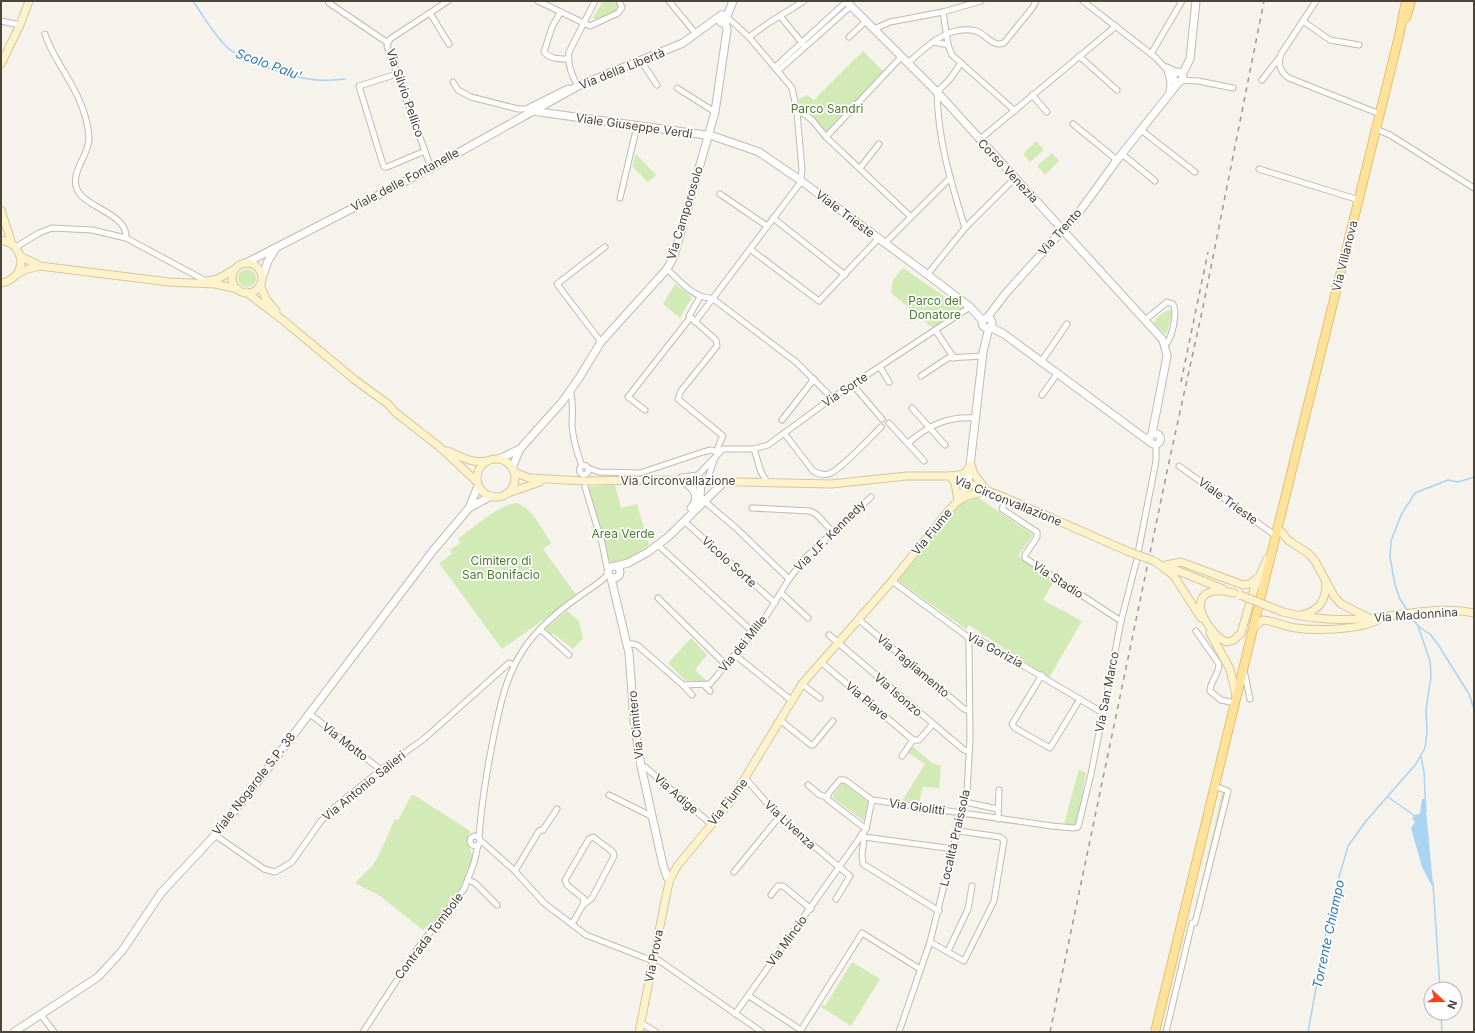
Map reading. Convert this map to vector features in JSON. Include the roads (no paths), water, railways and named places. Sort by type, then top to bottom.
[{"type":"main road","points":[[1,64],[20,25],[29,1]]},
{"type":"main road","name":"Via Villanova","points":[[1155,1032],[1399,36],[1406,1]]},
{"type":"main road","name":"Via Villanova","points":[[1399,36],[1412,1]]},
{"type":"main road","points":[[1,210],[14,246],[20,256],[21,267],[16,276]]},
{"type":"main road","points":[[1,228],[4,218]]},
{"type":"main road","points":[[1,240],[14,246]]},
{"type":"main road","points":[[20,256],[40,266],[169,282],[215,284],[246,292],[284,321],[355,380],[388,404],[395,412],[442,449],[478,484],[481,490],[491,496],[502,496],[506,494],[514,484],[513,470],[506,462],[499,459],[480,462],[469,460],[442,449]]},
{"type":"main road","points":[[197,283],[218,279],[246,263],[251,263],[259,269],[266,299],[284,321]]},
{"type":"main road","points":[[1,283],[8,281],[24,270],[40,266]]},
{"type":"main road","points":[[236,269],[232,277],[238,289]]},
{"type":"main road","points":[[246,292],[254,291],[261,282]]},
{"type":"main road","points":[[478,484],[478,470],[487,461]]},
{"type":"main road","points":[[971,465],[974,474],[987,491],[967,496],[958,501],[955,483],[950,476],[964,474],[971,465]]},
{"type":"main road","name":"Via Circonvallazione","points":[[513,470],[522,477],[545,480],[672,480],[831,484],[907,476],[950,476],[1006,498],[1127,551],[1283,612],[1299,616],[1337,620],[1359,619]]},
{"type":"main road","name":"Via Circonvallazione","points":[[506,494],[519,488],[545,480]]},
{"type":"main road","name":"Via Fiume","points":[[670,879],[683,857],[731,801],[746,779],[791,700],[802,684],[892,581],[949,510],[958,501],[968,483]]},
{"type":"main road","points":[[1275,539],[1288,540]]},
{"type":"main road","points":[[1275,539],[1288,540],[1309,554],[1315,561],[1341,604],[1342,614],[1337,620]]},
{"type":"main road","points":[[1237,594],[1216,590],[1209,592],[1204,596],[1200,606],[1203,616],[1213,632],[1227,642],[1234,640],[1241,633],[1254,589],[1275,539]]},
{"type":"main road","points":[[1155,562],[1170,572],[1182,588],[1230,668],[1236,700]]},
{"type":"main road","points":[[1166,566],[1181,562],[1244,585],[1253,582],[1262,572]]},
{"type":"main road","points":[[1182,588],[1185,582],[1192,577]]},
{"type":"main road","points":[[1299,616],[1314,611],[1322,603],[1325,596],[1326,581]]},
{"type":"main road","points":[[1341,604],[1368,618]]},
{"type":"main road","name":"Via Madonnina","points":[[1359,619],[1427,611],[1457,610],[1474,613]]},
{"type":"main road","points":[[1253,630],[1256,625],[1263,620],[1293,628],[1308,629],[1362,626],[1374,623],[1383,616]]},
{"type":"main road","name":"Via Prova","points":[[639,1032],[670,879]]},
{"type":"street","name":"Via Silvio Pellico","points":[[431,168],[388,49],[388,43],[390,39],[448,1]]},
{"type":"street","points":[[538,1],[560,13],[592,26],[618,13],[622,7],[619,1]]},
{"type":"street","points":[[577,85],[568,59],[569,52],[595,1]]},
{"type":"street","points":[[669,1],[696,34]]},
{"type":"street","name":"Via Camporosolo","points":[[513,470],[520,449],[570,390],[601,342],[667,269],[674,256],[715,112],[727,30],[726,18],[733,1]]},
{"type":"street","points":[[750,37],[804,1]]},
{"type":"street","points":[[874,29],[890,22],[944,12],[981,1]]},
{"type":"street","points":[[908,63],[946,33],[977,31],[994,43],[1001,44],[1008,40],[1036,1]]},
{"type":"street","points":[[1084,1],[1179,77],[1233,88]]},
{"type":"street","points":[[1151,54],[1182,1]]},
{"type":"street","points":[[1179,77],[1190,59],[1196,1]]},
{"type":"street","points":[[1262,80],[1279,58],[1316,1]]},
{"type":"street","points":[[328,2],[388,43]]},
{"type":"street","points":[[776,69],[848,3]]},
{"type":"street","name":"Corso Venezia","points":[[848,3],[937,92],[979,140],[1159,334],[1166,345]]},
{"type":"street","points":[[944,12],[948,45],[952,54],[1015,110]]},
{"type":"street","points":[[430,13],[449,44]]},
{"type":"street","points":[[560,13],[552,27],[544,52],[548,56],[554,58],[568,59]]},
{"type":"street","points":[[780,16],[803,45]]},
{"type":"street","points":[[694,322],[750,249],[800,180],[802,170],[797,112],[792,88],[750,37],[726,18]]},
{"type":"street","name":"Via della Libertà","points":[[529,110],[548,104],[577,85],[679,45],[709,23],[726,18]]},
{"type":"street","points":[[1,21],[20,25]]},
{"type":"street","points":[[849,37],[866,21]]},
{"type":"street","points":[[1303,21],[1330,40],[1359,45]]},
{"type":"street","points":[[979,140],[1116,26]]},
{"type":"street","points":[[45,34],[52,53],[66,75],[86,120],[89,139],[87,150],[77,171],[76,185],[84,199],[113,216],[120,222],[125,231],[126,238]]},
{"type":"street","points":[[933,42],[948,45]]},
{"type":"street","points":[[826,137],[902,56]]},
{"type":"street","points":[[1079,56],[1117,90]]},
{"type":"street","points":[[1279,58],[1281,70],[1289,78],[1380,114]]},
{"type":"street","points":[[641,61],[657,85]]},
{"type":"street","points":[[961,63],[950,79],[937,92],[938,121],[950,178],[965,228]]},
{"type":"street","points":[[1164,66],[1170,82],[1169,94]]},
{"type":"street","points":[[397,74],[358,86],[384,167],[425,151]]},
{"type":"street","name":"Via Trento","points":[[988,322],[997,303],[1062,229],[1080,211],[1119,157],[1169,94],[1179,77]]},
{"type":"street","points":[[453,82],[458,90],[471,97],[518,109],[529,110]]},
{"type":"street","points":[[677,88],[715,112]]},
{"type":"street","points":[[1032,95],[1047,112]]},
{"type":"street","name":"Viale Giuseppe Verdi","points":[[548,104],[559,115]]},
{"type":"street","name":"Viale Giuseppe Verdi","points":[[529,110],[709,136]]},
{"type":"street","name":"Viale delle Fontanelle","points":[[246,263],[431,168],[529,110]]},
{"type":"street","points":[[797,112],[806,115],[826,137],[910,216]]},
{"type":"street","points":[[1073,124],[1155,181]]},
{"type":"street","points":[[620,198],[637,126]]},
{"type":"street","points":[[1376,129],[1390,135],[1474,188]]},
{"type":"street","points":[[1141,130],[1195,172]]},
{"type":"street","name":"Viale Trieste","points":[[709,136],[727,140],[759,152],[800,180],[885,243],[1136,433],[1154,438]]},
{"type":"street","points":[[860,168],[879,144]]},
{"type":"street","points":[[1259,169],[1359,200]]},
{"type":"street","points":[[885,243],[910,216],[950,178]]},
{"type":"street","points":[[927,275],[965,228],[1014,178]]},
{"type":"street","points":[[720,194],[767,226]]},
{"type":"street","points":[[773,218],[845,275]]},
{"type":"street","points":[[14,246],[52,228],[92,230],[126,238],[206,281]]},
{"type":"street","points":[[750,249],[818,302],[878,239]]},
{"type":"street","points":[[261,282],[268,261],[277,247]]},
{"type":"street","points":[[601,342],[557,284],[605,247]]},
{"type":"street","points":[[667,269],[700,297],[712,298],[796,362],[832,398]]},
{"type":"street","points":[[645,410],[628,397],[690,318],[690,313],[700,297]]},
{"type":"street","points":[[1146,320],[1167,302],[1173,304],[1176,311],[1170,340],[1166,345],[1167,356],[1156,416],[1154,438]]},
{"type":"street","points":[[985,343],[988,322],[997,303]]},
{"type":"street","name":"Via Sorte","points":[[588,468],[599,472],[640,473],[711,450],[717,453],[728,448],[754,449],[764,447],[832,398],[971,308]]},
{"type":"street","points":[[690,318],[716,340],[717,346],[681,391],[678,399],[723,436],[704,481]]},
{"type":"street","name":"Via Fiume","points":[[968,483],[988,322]]},
{"type":"street","points":[[1041,362],[1067,324]]},
{"type":"street","points":[[936,331],[954,358]]},
{"type":"street","points":[[921,376],[948,358],[983,356]]},
{"type":"street","points":[[880,367],[889,382]]},
{"type":"street","points":[[1042,395],[1057,374]]},
{"type":"street","points":[[782,420],[814,379]]},
{"type":"street","points":[[853,385],[882,419]]},
{"type":"street","points":[[570,390],[572,398],[572,428],[578,456],[582,466],[579,470],[582,474],[587,473],[588,468],[582,466]]},
{"type":"street","points":[[912,408],[945,445]]},
{"type":"street","points":[[908,443],[930,427],[940,422],[963,417],[976,418]]},
{"type":"street","points":[[889,423],[924,461]]},
{"type":"street","points":[[784,433],[813,471],[818,474],[826,475],[837,468],[881,427]]},
{"type":"street","name":"Via San Marco","points":[[1080,824],[1104,713],[1121,621],[1138,556],[1157,449],[1154,438]]},
{"type":"street","name":"Via Camporosolo","points":[[499,459],[520,449]]},
{"type":"street","points":[[754,449],[761,472],[767,482]]},
{"type":"street","points":[[672,480],[676,478],[698,475],[717,453]]},
{"type":"street","points":[[704,500],[700,497],[707,465]]},
{"type":"street","name":"Viale Trieste","points":[[1179,466],[1275,539]]},
{"type":"street","points":[[682,481],[691,487],[697,498],[694,505],[684,516],[684,521]]},
{"type":"street","points":[[479,838],[479,825],[484,790],[499,712],[504,688],[514,665],[540,629],[577,598],[628,562],[658,545],[725,481]]},
{"type":"street","points":[[468,508],[478,484]]},
{"type":"street","name":"Via Cimitero","points":[[585,487],[606,557],[613,573],[627,643],[634,721],[640,766],[665,873],[670,879]]},
{"type":"street","points":[[468,508],[491,496]]},
{"type":"street","name":"Via J.F. Kennedy","points":[[704,500],[736,528],[789,579],[806,557],[871,497]]},
{"type":"street","name":"Via Stadio","points":[[1006,498],[1002,509],[1037,532],[1037,537],[1024,555],[1025,558],[1121,621]]},
{"type":"street","name":"Viale Nogarole S.P. 38","points":[[14,1032],[98,977],[110,966],[160,893],[216,834],[310,714],[432,552],[468,508]]},
{"type":"street","points":[[752,508],[810,511],[816,514],[833,532]]},
{"type":"street","name":"Vicolo Sorte","points":[[684,521],[775,603]]},
{"type":"street","points":[[658,545],[754,633]]},
{"type":"street","name":"Via dei Mille","points":[[704,685],[713,682],[754,633],[775,603],[789,579]]},
{"type":"street","name":"Via Gorizia","points":[[892,581],[968,637],[976,638],[987,644],[1042,675],[1104,713]]},
{"type":"street","points":[[781,593],[808,618]]},
{"type":"street","points":[[658,598],[726,665]]},
{"type":"street","name":"Via Tagliamento","points":[[858,619],[964,709],[969,710]]},
{"type":"street","points":[[540,629],[568,655]]},
{"type":"street","points":[[1196,631],[1219,664],[1219,669],[1211,684],[1210,691],[1221,700],[1236,700]]},
{"type":"street","name":"Via Isonzo","points":[[829,635],[932,725],[964,750],[969,751]]},
{"type":"street","name":"Località Praissola","points":[[899,1032],[939,911],[965,802],[969,751],[968,637]]},
{"type":"street","points":[[627,643],[637,645],[692,694]]},
{"type":"street","points":[[735,655],[791,700]]},
{"type":"street","name":"Via Piave","points":[[821,662],[913,740]]},
{"type":"street","name":"Via Antonio Salieri","points":[[216,834],[264,869],[275,872],[292,862],[321,821],[335,807],[381,770],[425,738],[509,663],[514,665]]},
{"type":"street","points":[[1244,667],[1250,699]]},
{"type":"street","points":[[1042,675],[1012,724],[1015,728],[1050,748],[1080,698]]},
{"type":"street","points":[[802,684],[820,698]]},
{"type":"street","points":[[683,685],[704,685],[710,691]]},
{"type":"street","name":"Via Motto","points":[[310,714],[381,770]]},
{"type":"street","points":[[780,720],[811,745],[813,745],[832,721]]},
{"type":"street","points":[[902,756],[913,740],[919,740],[932,725]]},
{"type":"street","name":"Via Adige","points":[[640,766],[645,767],[711,824]]},
{"type":"street","name":"Via Livenza","points":[[746,779],[779,817],[839,867]]},
{"type":"street","points":[[808,786],[820,795],[827,798],[866,829],[872,800],[842,780],[831,790],[827,798]]},
{"type":"street","points":[[1166,1032],[1192,923],[1195,923],[1228,791],[1215,786]]},
{"type":"street","points":[[998,818],[999,790]]},
{"type":"street","points":[[610,795],[651,816]]},
{"type":"street","name":"Via Giolitti","points":[[872,800],[1073,828],[1080,824]]},
{"type":"street","points":[[965,802],[998,809]]},
{"type":"street","points":[[514,871],[539,832],[543,830],[557,809]]},
{"type":"street","points":[[734,872],[779,817]]},
{"type":"street","points":[[475,857],[471,844],[472,837],[479,825]]},
{"type":"street","name":"Via Mincio","points":[[735,1014],[811,909],[866,829]]},
{"type":"street","points":[[930,942],[964,961],[994,901],[1004,841],[1000,837],[959,831]]},
{"type":"street","points":[[939,911],[863,864],[862,836],[954,849]]},
{"type":"street","points":[[472,837],[479,838],[486,844],[544,903],[586,935],[654,959],[762,1032]]},
{"type":"street","points":[[583,905],[590,900],[614,856],[613,852],[593,837],[589,839],[565,880],[567,885],[590,900]]},
{"type":"street","name":"Contrada Tombole","points":[[363,1032],[418,948],[454,904],[468,880],[479,838]]},
{"type":"street","points":[[471,844],[486,844]]},
{"type":"street","points":[[662,861],[674,872]]},
{"type":"street","points":[[836,899],[850,876],[839,867]]},
{"type":"street","points":[[468,880],[475,883],[497,905]]},
{"type":"street","points":[[771,895],[778,886],[783,886],[811,909]]},
{"type":"street","points":[[948,951],[968,909],[972,886]]},
{"type":"street","points":[[572,924],[583,905],[584,897]]},
{"type":"street","points":[[1182,920],[1192,923]]},
{"type":"street","points":[[749,996],[801,1030],[862,933],[920,969]]},
{"type":"street","points":[[41,1015],[46,1024],[54,1032]]},
{"type":"street","points":[[641,1023],[656,1032]]},
{"type":"water","points":[[1422,799],[1425,799],[1432,886],[1422,867],[1411,828],[1415,822],[1412,818],[1415,815],[1420,814]]},
{"type":"waterway","name":"Scolo Palu'","points":[[193,1],[218,37],[235,53],[257,64],[308,79],[345,79]]},
{"type":"waterway","points":[[1408,611],[1400,599],[1395,585],[1390,557],[1391,541],[1401,515],[1415,493],[1448,480],[1458,482],[1474,477]]},
{"type":"waterway","points":[[1411,616],[1418,626],[1431,635],[1439,646],[1469,694],[1474,709]]},
{"type":"waterway","name":"Torrente Chiampo","points":[[1308,1032],[1331,905],[1348,846],[1366,821],[1416,764],[1425,748],[1427,732],[1426,710],[1431,676],[1430,661],[1418,626]]},
{"type":"waterway","points":[[1421,757],[1424,772],[1426,812]]},
{"type":"waterway","points":[[1388,797],[1415,816]]},
{"type":"waterway","points":[[1433,883],[1439,981]]},
{"type":"waterway","points":[[1441,1021],[1442,1032]]},
{"type":"railway","points":[[1050,1032],[1169,462],[1203,307],[1264,1]]},
{"type":"railway","points":[[1181,382],[1208,252]]},
{"type":"park label","name":"Parco Sandri","points":[[827,109]]},
{"type":"park label","name":"Parco del Donatore","points":[[935,308]]},
{"type":"park label","name":"Area Verde","points":[[623,534]]},
{"type":"park label","name":"Cimitero di San Bonifacio","points":[[501,568]]}]
